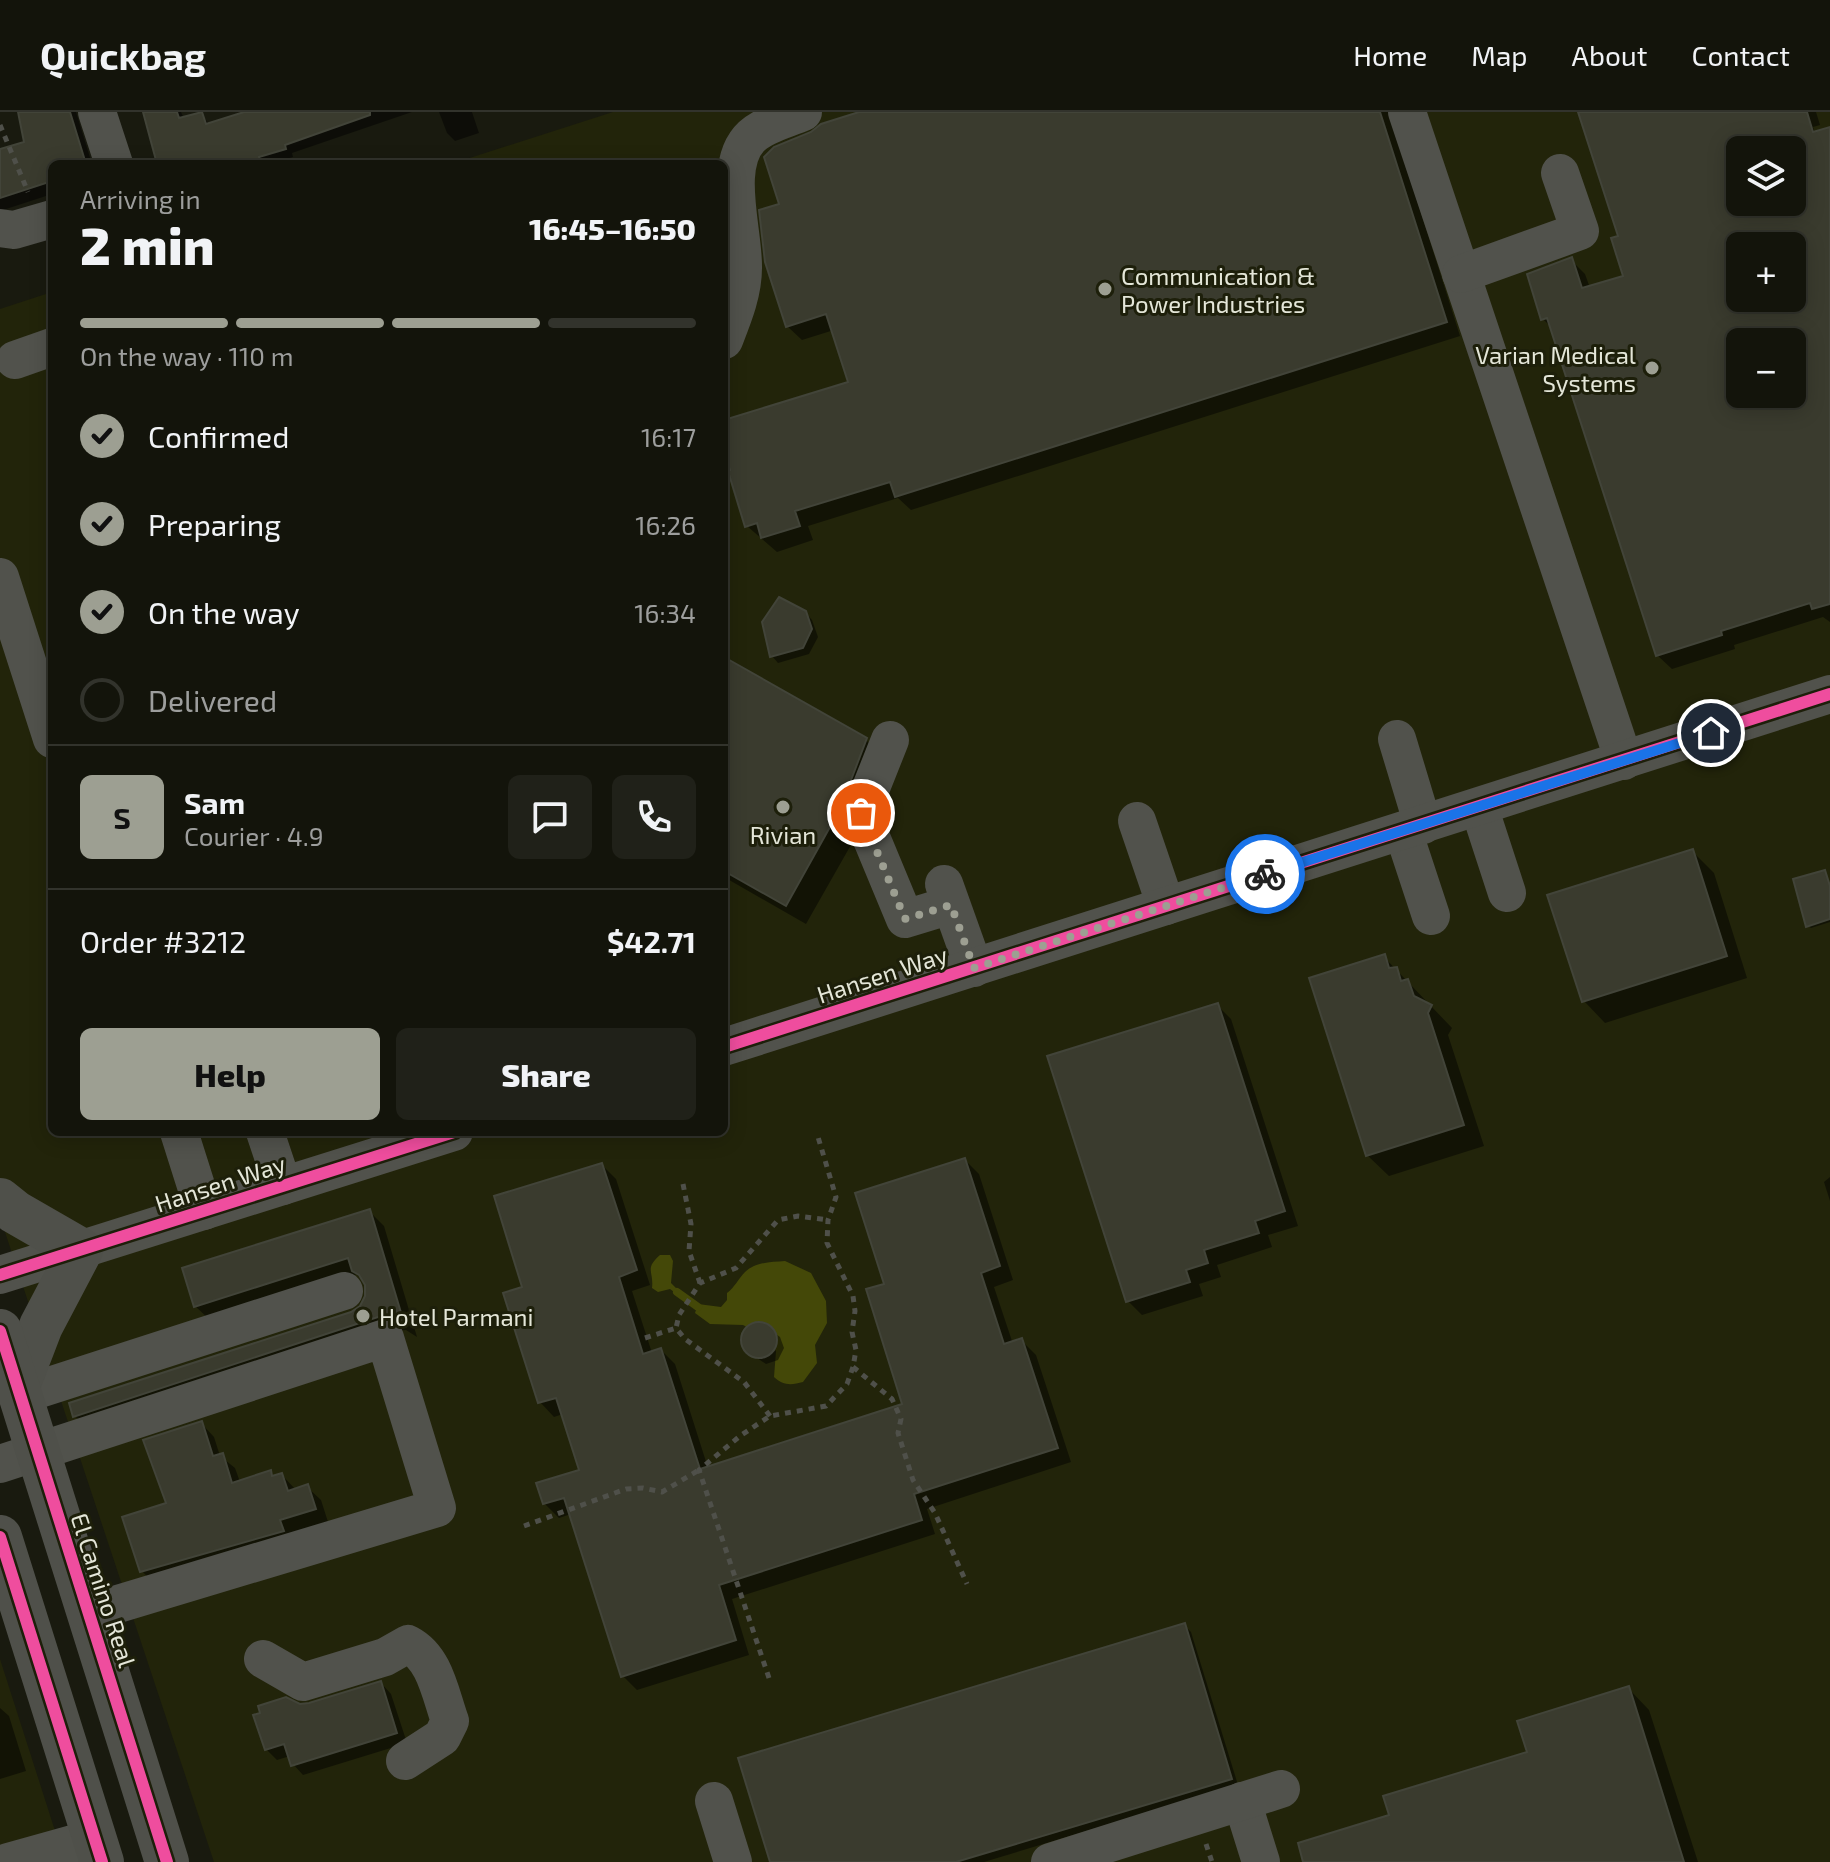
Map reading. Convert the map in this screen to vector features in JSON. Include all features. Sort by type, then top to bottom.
[{"type":"main road","points":[[0,1200],[81,1250],[41,1326],[19,1390]]},
{"type":"main road","name":"El Camino Real","points":[[0,1331],[19,1390],[19,1458],[88,1613],[167,1862]]},
{"type":"main road","points":[[0,1537],[12,1616],[98,1850]]},
{"type":"street","points":[[97,112],[113,160]]},
{"type":"street","points":[[728,329],[740,296],[743,267],[736,172],[743,151],[752,137],[803,112]]},
{"type":"street","points":[[1407,112],[1624,761]]},
{"type":"street","points":[[1461,274],[1580,231],[1560,173]]},
{"type":"street","points":[[0,228],[14,230],[46,221]]},
{"type":"street","points":[[15,360],[48,348]]},
{"type":"street","points":[[0,577],[48,728]]},
{"type":"street","name":"Hansen Way","points":[[728,1046],[1830,694]]},
{"type":"street","points":[[1397,739],[1431,916]]},
{"type":"street","points":[[890,740],[861,813],[905,919],[947,894],[974,968]]},
{"type":"street","points":[[1479,807],[1507,893]]},
{"type":"street","points":[[1137,821],[1166,906]]},
{"type":"street","points":[[180,1136],[204,1211]]},
{"type":"street","points":[[266,1136],[283,1186]]},
{"type":"street","name":"Hansen Way","points":[[0,1275],[283,1186],[352,1147],[427,1136]]},
{"type":"street","points":[[19,1390],[344,1291]]},
{"type":"street","points":[[19,1458],[385,1338],[437,1508],[88,1613]]},
{"type":"street","points":[[263,1659],[303,1682],[385,1657],[408,1644],[422,1651],[431,1667],[450,1721],[442,1737],[412,1756]]},
{"type":"street","points":[[1050,1862],[1281,1789]]},
{"type":"street","points":[[714,1801],[733,1862]]},
{"type":"street","points":[[1242,1801],[1261,1862]]},
{"type":"street","points":[[0,1834],[8,1862],[98,1850]]},
{"type":"path","points":[[0,125],[46,221]]},
{"type":"path","points":[[524,1526],[626,1489],[643,1488],[662,1492],[699,1470],[770,1416],[826,1406],[847,1384],[856,1350],[852,1332],[855,1311],[853,1296],[827,1243],[828,1220],[836,1197],[818,1137]]},
{"type":"path","points":[[683,1184],[691,1224],[689,1251],[700,1283]]},
{"type":"path","points":[[676,1328],[679,1315],[700,1283],[736,1268],[778,1220],[798,1216],[828,1220]]},
{"type":"path","points":[[645,1338],[676,1328]]},
{"type":"path","points":[[676,1328],[685,1339],[744,1382],[770,1416]]},
{"type":"path","points":[[853,1367],[892,1399],[901,1419],[898,1433],[913,1480],[935,1513],[967,1584]]},
{"type":"path","points":[[699,1470],[769,1678]]},
{"type":"shaded area","points":[[613,112],[1830,112],[1830,1862],[214,1862],[0,1217],[0,309],[48,293],[48,1136],[728,1136],[728,160],[463,160]]},
{"type":"shaded area","points":[[660,1255],[670,1255],[673,1261],[671,1283],[678,1290],[677,1294],[670,1289],[658,1292],[652,1288],[651,1267]]},
{"type":"shaded area","points":[[785,1261],[811,1273],[826,1301],[827,1323],[815,1345],[817,1363],[803,1382],[791,1384],[774,1377],[776,1351],[751,1329],[743,1325],[710,1324],[695,1313],[698,1304],[721,1307],[727,1300],[727,1293],[754,1266]]},
{"type":"shaded area","points":[[0,1659],[65,1862],[0,1862]]},
{"type":"building","points":[[18,112],[70,112],[85,160],[48,160],[48,182],[0,198],[0,149],[24,142]]},
{"type":"building","points":[[143,112],[177,112],[179,118],[202,112],[206,124],[244,112],[370,112],[370,115],[285,145],[286,149],[259,157],[260,160],[156,160]]},
{"type":"building","name":"Communication & Power Industries","points":[[859,112],[1380,112],[1447,322],[895,497],[890,482],[795,511],[800,526],[761,538],[757,523],[745,527],[728,471],[728,419],[848,382],[826,314],[786,327],[765,262],[759,210],[779,204],[764,157],[774,147],[811,132],[821,124]]},
{"type":"building","name":"Varian Medical Systems","points":[[1578,112],[1807,112],[1813,132],[1830,127],[1830,604],[1812,609],[1810,603],[1721,631],[1722,635],[1656,656],[1547,318],[1541,320],[1527,274],[1572,257],[1582,288],[1623,276],[1611,238],[1618,236]]},
{"type":"building","points":[[779,597],[806,611],[812,629],[803,648],[770,657],[762,622]]},
{"type":"building","name":"Rivian","points":[[728,659],[867,738],[840,809],[786,906],[728,873]]},
{"type":"building","points":[[1693,849],[1727,956],[1582,1002],[1547,895]]},
{"type":"building","points":[[1825,870],[1830,886],[1830,919],[1806,927],[1793,879]]},
{"type":"building","points":[[1385,954],[1389,968],[1397,967],[1401,981],[1408,979],[1414,996],[1432,1005],[1428,1013],[1464,1125],[1366,1156],[1309,978]]},
{"type":"building","points":[[1218,1003],[1285,1211],[1255,1221],[1259,1233],[1204,1250],[1208,1263],[1186,1270],[1190,1282],[1126,1302],[1047,1056]]},
{"type":"building","points":[[965,1158],[1000,1266],[981,1273],[1004,1344],[1022,1338],[1058,1448],[914,1494],[922,1520],[719,1585],[736,1640],[621,1677],[564,1498],[543,1504],[536,1483],[579,1470],[556,1398],[538,1403],[503,1293],[522,1287],[494,1196],[602,1163],[637,1270],[619,1277],[643,1354],[661,1348],[700,1469],[902,1404],[866,1289],[884,1284],[855,1193]]},
{"type":"building","name":"Hotel Parmani","points":[[370,1209],[405,1326],[390,1317],[378,1317],[73,1417],[69,1403],[351,1312],[360,1306],[365,1296],[365,1285],[359,1275],[352,1271],[348,1258],[194,1307],[182,1268]]},
{"type":"building","points":[[759,1322],[771,1328],[777,1340],[771,1352],[759,1358],[747,1352],[741,1340],[747,1328]]},
{"type":"building","points":[[202,1421],[213,1456],[223,1453],[232,1483],[271,1470],[272,1476],[282,1473],[288,1491],[308,1484],[316,1509],[280,1520],[284,1531],[140,1572],[122,1517],[166,1503],[143,1440]]},
{"type":"building","points":[[1185,1623],[1232,1779],[956,1862],[770,1862],[738,1758]]},
{"type":"building","points":[[381,1681],[397,1733],[291,1766],[284,1744],[265,1750],[253,1715],[260,1713],[258,1706],[286,1697],[300,1704],[309,1703]]},
{"type":"building","points":[[1629,1686],[1684,1862],[1303,1862],[1298,1843],[1389,1815],[1383,1796],[1527,1752],[1517,1721]]},
{"type":"waterway","points":[[677,1292],[698,1307]]},
{"type":"cycle path","points":[[728,1046],[1830,694]]},
{"type":"cycle path","points":[[0,1275],[441,1136]]},
{"type":"cycle path","points":[[0,1331],[167,1862]]},
{"type":"cycle path","points":[[0,1537],[102,1862]]},
{"type":"way so far","points":[[861,813],[905,919],[951,905],[974,968],[1265,874]]},
{"type":"place","name":"Communication & Power Industries","points":[[1105,289]]},
{"type":"place","name":"Varian Medical Systems","points":[[1652,368]]},
{"type":"place","name":"Rivian","points":[[783,807]]},
{"type":"place","name":"Hotel Parmani","points":[[363,1316]]},
{"type":"route","points":[[1265,874],[1711,733]]}]
